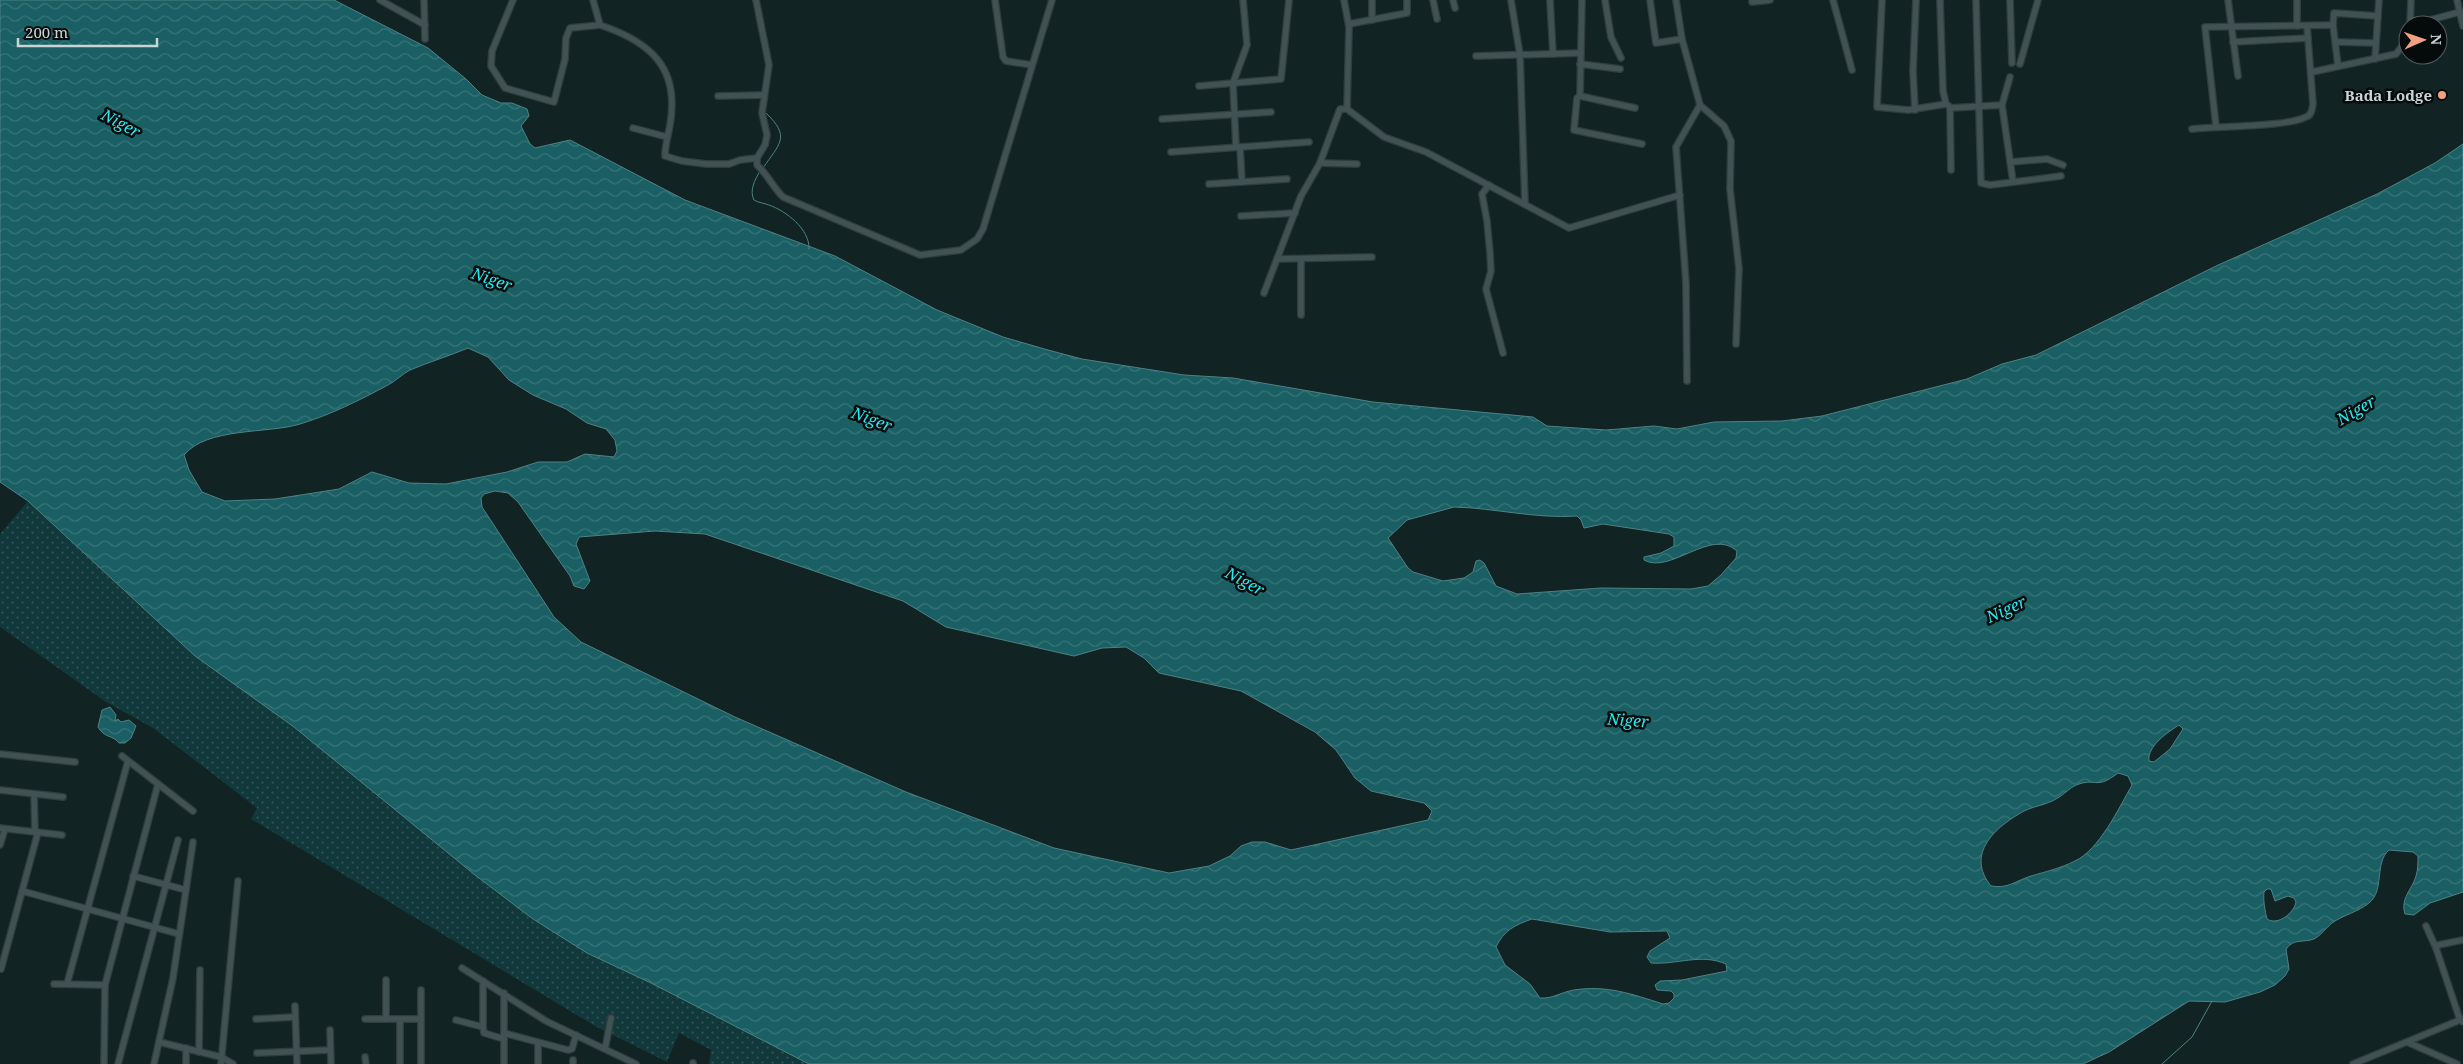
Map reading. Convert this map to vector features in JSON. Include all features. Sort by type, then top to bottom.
[{"type":"street","points":[[380,0],[425,25]]},
{"type":"street","points":[[424,0],[425,39]]},
{"type":"street","points":[[513,0],[492,51],[491,66],[505,88],[554,102]]},
{"type":"street","points":[[593,0],[600,26]]},
{"type":"street","points":[[756,0],[768,54],[762,113],[767,135],[766,145],[757,158],[756,165],[762,169],[783,197],[920,255],[961,250],[977,239],[983,228],[1052,0]]},
{"type":"street","points":[[995,0],[1003,57],[1006,61],[1032,65]]},
{"type":"street","points":[[1242,182],[1234,114],[1233,83],[1247,45],[1243,0]]},
{"type":"street","points":[[1199,86],[1281,79],[1289,0]]},
{"type":"street","points":[[1344,0],[1348,24],[1347,109]]},
{"type":"street","points":[[1372,0],[1372,20]]},
{"type":"street","points":[[1348,24],[1407,13],[1407,0]]},
{"type":"street","points":[[1433,0],[1437,19]]},
{"type":"street","points":[[1453,0],[1455,8]]},
{"type":"street","points":[[1511,0],[1520,55],[1525,204]]},
{"type":"street","points":[[1550,0],[1553,54]]},
{"type":"street","points":[[1582,0],[1580,96],[1576,98],[1574,130],[1642,144]]},
{"type":"street","points":[[1604,0],[1611,37],[1621,58]]},
{"type":"street","points":[[1650,0],[1656,42],[1682,39]]},
{"type":"street","points":[[1676,0],[1682,39],[1700,105],[1724,126],[1731,141],[1730,189],[1740,269],[1736,344]]},
{"type":"street","points":[[1752,2],[1770,0]]},
{"type":"street","points":[[1833,0],[1852,70]]},
{"type":"street","points":[[1882,0],[1876,104],[1880,108],[1915,110],[1948,106],[2002,104]]},
{"type":"street","points":[[1915,110],[1913,71],[1916,0]]},
{"type":"street","points":[[1940,0],[1943,90],[1948,106],[1951,170]]},
{"type":"street","points":[[1976,0],[1982,183],[1990,185],[2062,176]]},
{"type":"street","points":[[2010,0],[2012,63]]},
{"type":"street","points":[[2020,64],[2038,0]]},
{"type":"street","points":[[2228,0],[2238,76]]},
{"type":"street","points":[[2297,0],[2297,26]]},
{"type":"street","points":[[2375,60],[2379,0]]},
{"type":"street","points":[[2410,0],[2410,15]]},
{"type":"street","points":[[2457,0],[2463,26]]},
{"type":"street","points":[[2448,15],[2460,12]]},
{"type":"street","points":[[2338,66],[2333,25],[2334,13],[2378,16]]},
{"type":"street","points":[[2216,126],[2205,27],[2333,25]]},
{"type":"street","points":[[551,108],[565,59],[566,38],[570,28],[600,26],[637,42],[662,64],[669,75],[672,91],[670,125],[665,156],[682,161],[729,164],[740,160],[757,158]]},
{"type":"street","points":[[2192,129],[2277,123],[2306,118],[2310,115],[2313,104],[2312,72],[2307,26]]},
{"type":"street","points":[[2233,42],[2308,38]]},
{"type":"street","points":[[2336,42],[2376,43]]},
{"type":"street","points":[[2312,72],[2375,60],[2396,54],[2398,51]]},
{"type":"street","points":[[1476,56],[1581,53]]},
{"type":"street","points":[[1580,64],[1620,69]]},
{"type":"street","points":[[2010,77],[2002,104],[2013,182]]},
{"type":"street","points":[[718,96],[764,95]]},
{"type":"street","points":[[1580,96],[1635,108]]},
{"type":"street","points":[[1687,381],[1686,282],[1676,148],[1700,105]]},
{"type":"street","points":[[1264,293],[1301,196],[1320,164],[1340,109],[1347,109],[1384,137],[1426,152],[1568,228],[1680,195]]},
{"type":"street","points":[[1162,119],[1270,112]]},
{"type":"street","points":[[633,128],[667,137]]},
{"type":"street","points":[[1171,152],[1309,142]]},
{"type":"street","points":[[2010,162],[2047,159],[2063,165]]},
{"type":"street","points":[[1320,164],[1356,164]]},
{"type":"street","points":[[1209,184],[1287,179]]},
{"type":"street","points":[[1489,185],[1482,194],[1487,221],[1491,271],[1486,289],[1503,353]]},
{"type":"street","points":[[1241,216],[1294,213]]},
{"type":"street","points":[[1277,259],[1372,257]]},
{"type":"street","points":[[1300,259],[1301,315]]},
{"type":"street","points":[[0,754],[76,762]]},
{"type":"street","points":[[122,756],[193,811]]},
{"type":"street","points":[[67,984],[128,761]]},
{"type":"street","points":[[104,1064],[105,985],[158,784]]},
{"type":"street","points":[[0,790],[63,797]]},
{"type":"street","points":[[1,969],[37,832],[34,794]]},
{"type":"street","points":[[0,844],[2,828],[62,835]]},
{"type":"street","points":[[118,1064],[178,840]]},
{"type":"street","points":[[154,1064],[173,978],[193,842]]},
{"type":"street","points":[[134,876],[186,890]]},
{"type":"street","points":[[221,1064],[238,881]]},
{"type":"street","points":[[22,891],[179,934]]},
{"type":"street","points":[[2354,1064],[2462,1021],[2436,948],[2426,926]]},
{"type":"street","points":[[2436,948],[2463,940]]},
{"type":"street","points":[[462,968],[546,1021],[636,1064]]},
{"type":"street","points":[[199,1052],[200,970]]},
{"type":"street","points":[[386,980],[386,1019]]},
{"type":"street","points":[[483,981],[484,1034],[572,1049],[576,1035]]},
{"type":"street","points":[[54,984],[105,985]]},
{"type":"street","points":[[421,990],[421,1064]]},
{"type":"street","points":[[504,993],[504,1064]]},
{"type":"street","points":[[295,1006],[297,1064]]},
{"type":"street","points":[[256,1019],[295,1017]]},
{"type":"street","points":[[605,1049],[611,1018]]},
{"type":"street","points":[[365,1019],[421,1019]]},
{"type":"street","points":[[400,1019],[400,1064]]},
{"type":"street","points":[[456,1020],[483,1027]]},
{"type":"street","points":[[330,1030],[332,1064]]},
{"type":"street","points":[[159,1042],[221,1057],[233,1064]]},
{"type":"street","points":[[2407,1042],[2457,1064]]},
{"type":"street","points":[[538,1043],[538,1064]]},
{"type":"street","points":[[186,1048],[186,1064]]},
{"type":"street","points":[[257,1053],[330,1050]]},
{"type":"street","points":[[365,1057],[366,1064]]},
{"type":"shaded area","points":[[28,501],[195,656],[294,727],[382,798],[587,953],[651,983],[809,1064],[709,1064],[711,1050],[679,1033],[667,1062],[595,1026],[251,819],[257,808],[153,728],[106,702],[0,627],[0,534]]},
{"type":"water","name":"Niger","points":[[0,0],[334,0],[428,48],[466,79],[482,95],[501,103],[512,103],[527,109],[529,116],[521,126],[530,144],[535,148],[570,140],[685,200],[835,256],[937,310],[1003,337],[1082,359],[1184,375],[1233,378],[1373,402],[1533,417],[1547,426],[1606,430],[1654,426],[1677,429],[1714,422],[1782,421],[1822,416],[1967,379],[2002,364],[2036,355],[2216,266],[2377,194],[2435,163],[2463,144],[2463,892],[2430,903],[2414,915],[2405,914],[2404,903],[2416,876],[2418,856],[2413,852],[2389,850],[2384,855],[2374,898],[2365,906],[2332,923],[2314,939],[2292,943],[2286,949],[2289,969],[2285,976],[2275,985],[2260,992],[2225,1002],[2189,1001],[2109,1052],[2083,1064],[809,1064],[651,983],[587,953],[533,919],[475,875],[294,727],[195,656],[28,501],[0,482]],"holes":[[[468,348],[488,357],[509,380],[533,395],[566,409],[587,423],[606,429],[615,440],[617,451],[614,457],[585,454],[567,462],[538,462],[507,472],[446,484],[409,483],[372,472],[339,489],[275,499],[225,501],[202,492],[189,470],[184,455],[194,446],[207,440],[238,433],[300,424],[334,412],[367,396],[410,370]],[[495,491],[508,493],[518,502],[570,576],[574,586],[584,589],[590,581],[576,544],[579,537],[655,531],[705,534],[903,601],[946,627],[1074,656],[1102,648],[1126,647],[1144,658],[1159,673],[1241,691],[1315,732],[1336,750],[1355,778],[1371,791],[1424,803],[1432,811],[1428,820],[1291,850],[1265,842],[1252,842],[1241,846],[1230,856],[1209,866],[1169,873],[1054,848],[906,792],[735,717],[581,642],[554,617],[482,507],[481,498],[484,494]],[[1454,507],[1531,515],[1577,516],[1584,528],[1603,524],[1669,534],[1674,537],[1674,546],[1661,553],[1644,557],[1644,560],[1654,563],[1666,562],[1715,544],[1727,545],[1737,551],[1736,558],[1708,586],[1691,589],[1601,588],[1517,594],[1496,586],[1484,563],[1480,560],[1476,561],[1473,572],[1464,578],[1443,581],[1413,572],[1408,568],[1388,538],[1407,520]],[[2179,725],[2183,729],[2170,749],[2154,762],[2149,761],[2151,750],[2169,731]],[[2118,773],[2128,776],[2132,785],[2108,828],[2084,856],[2064,866],[2007,885],[1991,886],[1984,874],[1981,863],[1982,852],[1994,833],[2024,811],[2048,803],[2076,785],[2105,781]],[[2267,889],[2271,889],[2275,901],[2288,896],[2294,898],[2296,902],[2289,914],[2276,921],[2267,919],[2264,906],[2264,892]],[[1532,919],[1610,932],[1667,931],[1670,938],[1650,951],[1647,957],[1651,963],[1707,959],[1726,964],[1727,971],[1682,980],[1660,981],[1655,985],[1657,990],[1671,991],[1674,994],[1674,998],[1669,1003],[1663,1004],[1630,994],[1597,989],[1574,990],[1540,998],[1530,984],[1505,965],[1496,947],[1506,932]]]},
{"type":"water","points":[[110,707],[116,715],[115,721],[118,719],[121,722],[129,720],[136,726],[131,738],[125,743],[119,743],[100,731],[98,727],[102,710]]},
{"type":"waterway","points":[[763,168],[778,146],[781,134],[774,121],[766,113]]},
{"type":"waterway","points":[[760,171],[752,189],[754,200],[776,208],[796,222],[806,235],[809,249]]},
{"type":"waterway","points":[[2162,1064],[2192,1037],[2212,1001]]},
{"type":"place","name":"Bada Lodge","points":[[2442,95]]}]
